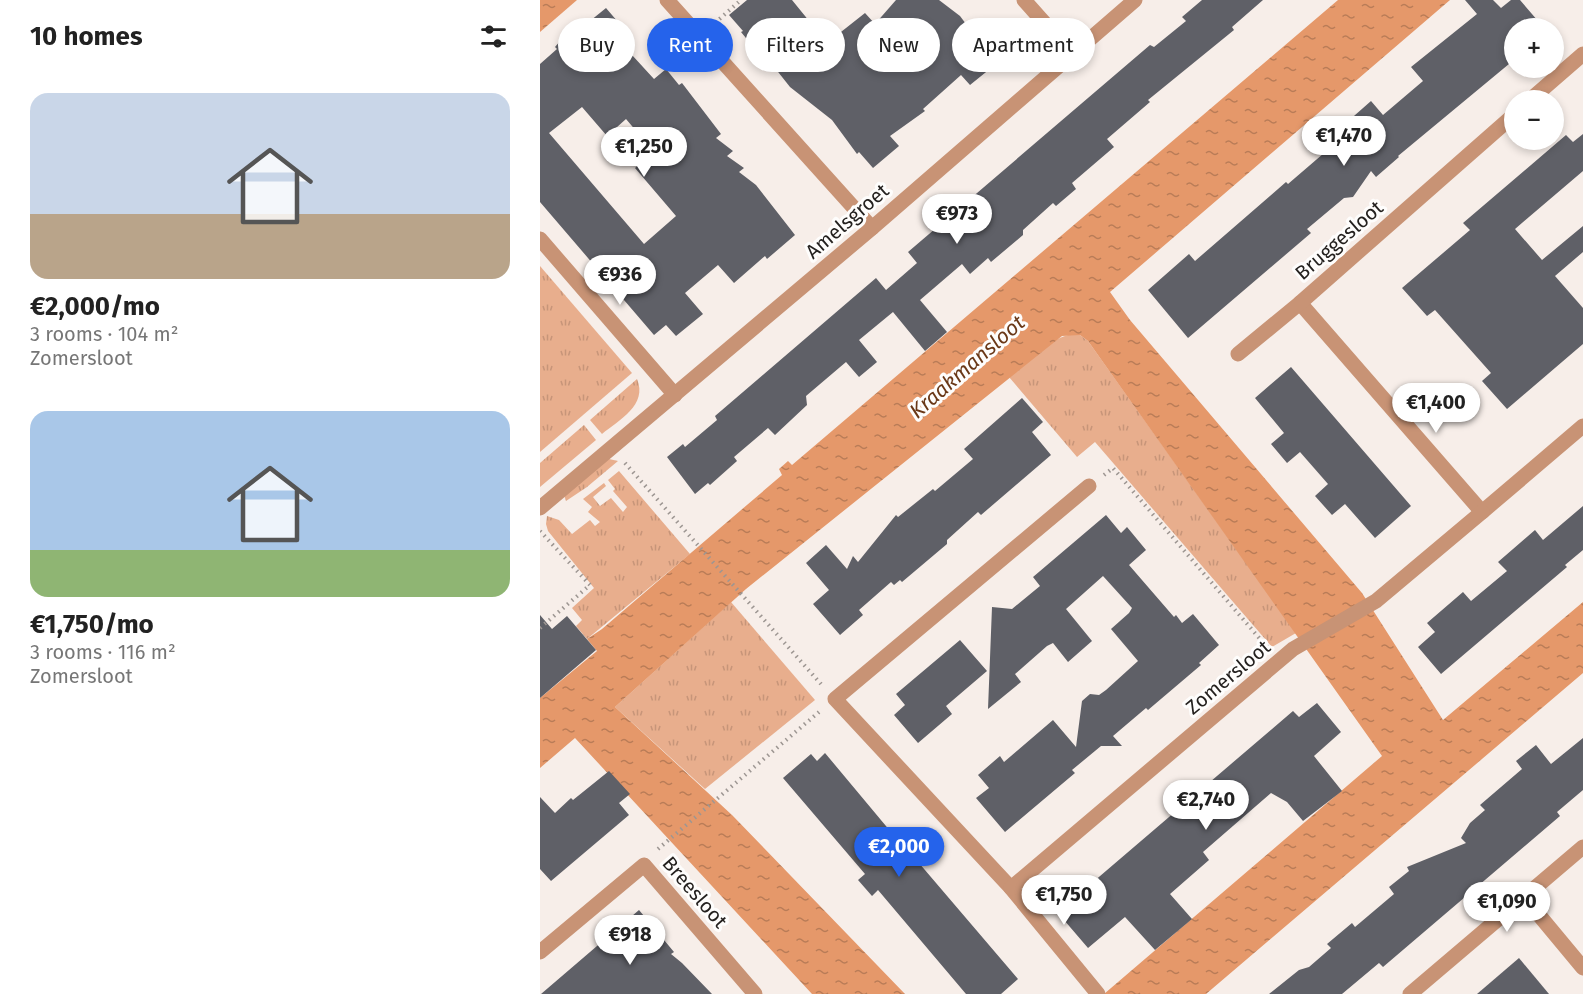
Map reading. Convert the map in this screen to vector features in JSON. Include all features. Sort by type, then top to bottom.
[{"type":"street","points":[[667,0],[683,18]]},
{"type":"street","points":[[1024,0],[1040,18]]},
{"type":"street","name":"Amelsgroet","points":[[1095,34],[1135,0]]},
{"type":"street","points":[[1542,90],[1583,54]]},
{"type":"street","points":[[731,72],[872,228]]},
{"type":"street","name":"Amelsgroet","points":[[540,508],[872,228],[1051,72]]},
{"type":"street","name":"Bruggesloot","points":[[1238,354],[1300,303],[1504,124]]},
{"type":"street","points":[[540,239],[675,395]]},
{"type":"street","name":"Bruggesloot","points":[[1300,303],[1482,512]]},
{"type":"street","points":[[1482,512],[1583,426]]},
{"type":"street","points":[[1089,486],[835,699],[1011,888],[1094,990]]},
{"type":"street","name":"Zomersloot","points":[[1011,888],[1293,649],[1376,601],[1482,512]]},
{"type":"street","points":[[1410,994],[1583,847]]},
{"type":"street","name":"Breesloot","points":[[540,952],[644,865],[755,994]]},
{"type":"street","points":[[1524,897],[1583,968]]},
{"type":"path","points":[[720,18],[741,0]]},
{"type":"path","points":[[611,448],[835,699]]},
{"type":"path","points":[[1089,486],[1113,468],[1279,661]]},
{"type":"path","points":[[540,531],[590,585],[540,628]]},
{"type":"path","name":"Breesloot","points":[[665,841],[835,699]]},
{"type":"green space","points":[[540,266],[632,373],[540,452]]},
{"type":"green space","points":[[1072,334],[1080,335],[1088,341],[1296,633],[1272,647],[1095,442],[1077,457],[1009,377],[1047,346]]},
{"type":"green space","points":[[637,379],[639,397],[635,404],[630,411],[602,434],[590,420]]},
{"type":"green space","points":[[584,425],[596,440],[540,487],[540,463]]},
{"type":"green space","points":[[609,459],[618,461],[566,501],[564,495]]},
{"type":"green space","points":[[619,471],[690,554],[587,639],[576,626],[582,620],[572,608],[594,588],[548,531],[547,516],[559,520],[572,534],[590,520],[595,526],[600,522],[588,512],[592,507],[583,499],[604,483],[606,486],[593,497],[600,506],[611,498],[623,512],[627,507],[613,491],[615,489],[608,480]]},
{"type":"green space","points":[[731,602],[815,700],[705,789],[615,707]]},
{"type":"water","points":[[540,0],[577,0],[540,32]]},
{"type":"water","name":"Kraakmansloot","points":[[1338,0],[1450,0],[1110,292],[1130,320],[1362,593],[1443,720],[1583,602],[1583,673],[1206,994],[1104,994],[1382,756],[1088,341],[1080,335],[1062,336],[746,589],[615,707],[732,815],[905,994],[812,994],[575,738],[540,768],[540,698],[597,651],[587,639],[602,629],[782,475],[779,469],[788,461],[792,465]]},
{"type":"building","points":[[747,0],[792,0],[807,18],[745,18],[745,37],[741,32],[743,31],[729,15]]},
{"type":"building","points":[[896,0],[939,0],[960,16],[962,18],[952,18],[952,72],[986,72],[970,85],[961,75],[923,109],[925,111],[890,136],[899,146],[873,168],[859,152],[857,154],[832,120],[790,87],[778,72],[845,72],[845,29],[857,19],[857,72],[940,72],[940,18],[880,18]]},
{"type":"building","points":[[1202,0],[1263,0],[1232,27],[1234,30],[1148,100],[1150,102],[1107,139],[1114,147],[1072,183],[1076,189],[1056,206],[1053,203],[1023,230],[1023,235],[991,262],[988,258],[970,274],[962,264],[920,300],[947,332],[925,351],[893,312],[859,340],[877,362],[859,377],[846,362],[806,396],[807,405],[775,435],[768,428],[734,457],[737,461],[710,485],[708,483],[695,494],[667,457],[683,444],[685,447],[717,420],[715,416],[876,278],[886,290],[917,263],[908,252],[1150,45],[1154,47],[1186,21],[1182,17]]},
{"type":"building","points":[[1465,0],[1493,0],[1501,8],[1511,0],[1520,0],[1535,18],[1504,18],[1504,68],[1376,177],[1371,171],[1353,197],[1344,198],[1307,229],[1311,233],[1188,338],[1148,290],[1189,254],[1195,261],[1286,182],[1288,184],[1352,129],[1346,123],[1371,101],[1383,115],[1423,81],[1411,67],[1477,14]]},
{"type":"building","points":[[606,8],[615,18],[594,18]]},
{"type":"building","points":[[865,13],[870,18],[859,18]]},
{"type":"building","points":[[558,44],[558,72],[635,72],[635,58],[654,79],[662,72],[668,72],[679,85],[682,83],[721,134],[716,138],[733,151],[727,156],[744,168],[739,172],[756,185],[795,235],[767,259],[765,256],[734,283],[718,265],[685,293],[703,314],[676,336],[666,325],[654,335],[540,202],[540,64],[557,49],[555,47]],"holes":[[[582,107],[607,136],[626,119],[654,152],[635,168],[676,216],[644,244],[549,133]]]},
{"type":"building","points":[[1583,134],[1583,171],[1515,229],[1542,260],[1583,226],[1583,252],[1555,276],[1583,308],[1583,344],[1507,409],[1482,381],[1491,373],[1435,310],[1427,316],[1402,288],[1470,230],[1463,223],[1548,150],[1564,150],[1566,135],[1573,142]]},
{"type":"building","points":[[1291,367],[1411,506],[1375,538],[1345,504],[1332,515],[1315,496],[1328,484],[1300,452],[1287,463],[1271,444],[1284,433],[1255,398]]},
{"type":"building","points":[[1022,398],[1043,422],[1032,432],[1051,455],[981,515],[978,512],[947,540],[947,544],[902,582],[900,580],[894,585],[891,582],[859,610],[863,615],[840,635],[813,604],[829,590],[806,563],[826,545],[847,569],[853,556],[858,562],[896,515],[898,517],[933,489],[935,491],[973,459],[964,449]]},
{"type":"building","points":[[1583,506],[1583,550],[1565,565],[1567,567],[1441,674],[1418,647],[1435,632],[1427,623],[1463,592],[1471,601],[1507,571],[1498,562],[1535,530],[1543,540]]},
{"type":"building","points":[[1106,515],[1121,533],[1127,527],[1146,550],[1129,565],[1174,617],[1176,615],[1182,623],[1193,614],[1219,645],[1199,663],[1201,665],[1113,736],[1122,746],[1101,746],[1072,770],[1075,773],[1005,832],[976,798],[989,788],[978,775],[1000,756],[1004,762],[1053,720],[1076,747],[1082,701],[1090,694],[1099,695],[1106,690],[1138,661],[1111,629],[1132,608],[1103,576],[1066,609],[1092,641],[1068,662],[1053,643],[1047,646],[1015,674],[1021,682],[988,709],[992,607],[1012,609],[1040,586],[1033,577]]},
{"type":"building","points":[[540,615],[552,629],[567,616],[596,650],[540,698]]},
{"type":"building","points":[[960,640],[987,671],[946,706],[952,714],[918,743],[894,715],[905,705],[896,694]]},
{"type":"building","points":[[1317,703],[1341,732],[1314,756],[1342,791],[1303,821],[1287,802],[1271,793],[1203,852],[1209,860],[1170,894],[1192,919],[1155,950],[1125,917],[1088,948],[1064,920],[1071,914],[1065,906],[1293,711],[1299,717]]},
{"type":"building","points":[[1583,738],[1583,790],[1557,812],[1560,816],[1383,967],[1379,963],[1342,994],[1269,994],[1299,970],[1309,967],[1331,948],[1327,944],[1352,923],[1355,927],[1394,894],[1389,887],[1409,871],[1407,867],[1466,843],[1461,838],[1470,823],[1485,810],[1480,805],[1522,769],[1516,761],[1536,745],[1551,764]]},
{"type":"building","points":[[825,753],[1018,979],[1001,994],[966,994],[878,890],[872,896],[858,880],[865,874],[783,778],[811,754],[817,761]]},
{"type":"building","points":[[609,771],[630,794],[619,803],[629,815],[551,881],[540,869],[540,797],[555,813],[571,798],[573,800]]},
{"type":"building","points":[[639,910],[674,952],[671,954],[712,994],[541,994]]},
{"type":"building","points":[[1519,958],[1549,994],[1477,994]]}]
